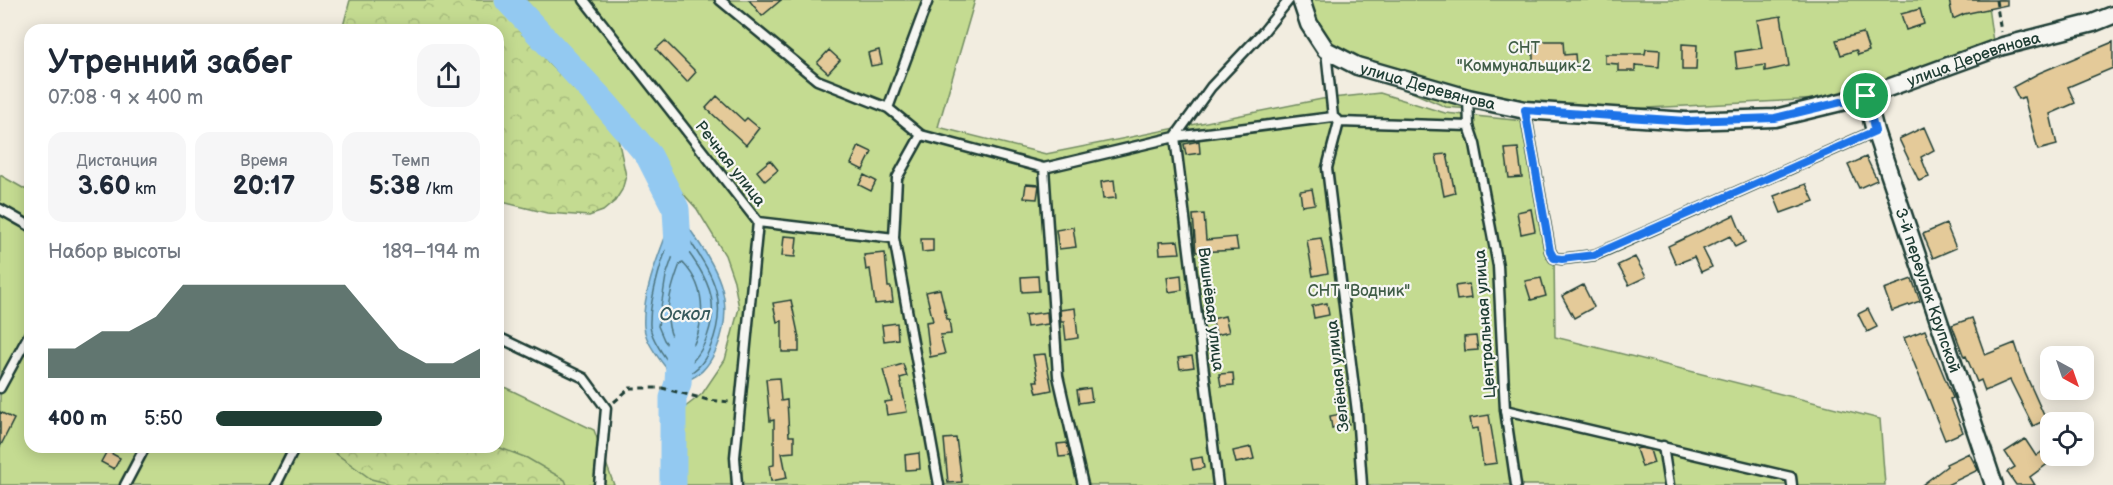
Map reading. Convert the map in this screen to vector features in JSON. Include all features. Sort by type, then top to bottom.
[{"type":"street","points":[[1301,0],[1309,24],[1326,50]]},
{"type":"street","name":"улица Деревянова","points":[[1326,50],[1358,66],[1468,98],[1525,110],[1686,121],[1775,118],[1866,96],[2003,46],[2093,23],[2113,15]]},
{"type":"street","name":"3-й переулок Крупской","points":[[1866,96],[1875,131],[1994,485]]},
{"type":"lane","name":"Речная улица","points":[[584,0],[758,222],[735,457],[737,485]]},
{"type":"lane","points":[[720,0],[817,80],[888,108],[921,135],[1044,168],[1175,137],[1336,119],[1469,126]]},
{"type":"lane","points":[[888,108],[928,0]]},
{"type":"lane","points":[[1175,137],[1211,87],[1264,31],[1289,0]]},
{"type":"lane","points":[[1326,50],[1336,119]]},
{"type":"lane","name":"Центральная улица","points":[[1468,98],[1469,126],[1475,144],[1498,266],[1505,410],[1516,485]]},
{"type":"lane","points":[[1525,110],[1550,251],[1554,258],[1562,259],[1594,255],[1875,131]]},
{"type":"lane","name":"Зелёная улица","points":[[1336,119],[1327,168],[1357,412],[1362,485]]},
{"type":"lane","points":[[921,135],[897,178],[894,238],[939,485]]},
{"type":"lane","name":"Вишнёвая улица","points":[[1175,137],[1218,485]]},
{"type":"lane","points":[[1044,168],[1058,376],[1083,485]]},
{"type":"lane","points":[[0,209],[24,223]]},
{"type":"lane","points":[[758,222],[894,238]]},
{"type":"lane","points":[[504,340],[584,378],[606,408],[599,485]]},
{"type":"lane","points":[[0,388],[24,344]]},
{"type":"lane","points":[[1505,410],[1791,477],[1792,485]]},
{"type":"lane","points":[[1663,446],[1669,485]]},
{"type":"lane","points":[[125,485],[142,453]]},
{"type":"lane","points":[[276,485],[292,453]]},
{"type":"path","points":[[1996,0],[2003,46]]},
{"type":"path","points":[[606,408],[630,388],[662,388],[708,400],[741,402]]},
{"type":"green space","points":[[350,0],[501,0],[548,62],[565,79],[598,103],[616,129],[626,176],[622,190],[615,201],[603,211],[589,216],[547,213],[504,202],[504,24],[344,24]]},
{"type":"green space","name":"СНТ \"Водник\"","points":[[525,0],[975,0],[938,127],[1046,154],[1322,99],[1380,93],[1445,113],[1524,121],[1554,256],[1555,337],[1880,419],[1885,485],[683,485],[684,408],[702,394],[725,360],[739,308],[734,281],[725,255],[697,209],[668,177],[658,151],[647,135]]},
{"type":"green space","name":"СНТ \"Коммунальщик-2","points":[[1295,0],[1987,0],[1993,42],[1858,97],[1530,114],[1446,107],[1315,50]]},
{"type":"green space","points":[[0,175],[24,189],[24,453],[504,453],[504,387],[594,430],[614,485],[0,485]]},
{"type":"green space","points":[[504,449],[527,458],[565,480],[567,485],[395,485],[371,479],[335,453],[504,453]]},
{"type":"water","name":"Оскол","points":[[676,209],[717,274],[725,308],[723,327],[717,348],[710,361],[697,375],[678,383],[652,348],[644,327],[646,298],[650,283]]},
{"type":"building","points":[[749,0],[781,0],[762,16]]},
{"type":"building","points":[[1949,0],[2007,0],[2007,5],[1964,14],[1953,19]]},
{"type":"building","points":[[1920,9],[1924,24],[1906,30],[1901,14]]},
{"type":"building","points":[[1781,16],[1789,66],[1765,71],[1765,65],[1737,69],[1735,52],[1762,48],[1757,20]]},
{"type":"building","points":[[1863,33],[1869,51],[1858,55],[1856,50],[1841,55],[1836,40]]},
{"type":"building","points":[[665,41],[696,72],[687,82],[656,49]]},
{"type":"building","points":[[1533,41],[1563,41],[1564,55],[1575,54],[1576,66],[1533,66]]},
{"type":"building","points":[[2113,42],[2113,68],[2068,87],[2075,103],[2050,114],[2057,145],[2038,150],[2024,97],[2019,99],[2013,87],[2039,73]]},
{"type":"building","points":[[1682,44],[1697,45],[1696,70],[1682,70]]},
{"type":"building","points":[[1646,49],[1660,50],[1659,67],[1635,65],[1635,71],[1618,71],[1618,64],[1605,63],[1605,54],[1645,54]]},
{"type":"building","points":[[829,50],[840,60],[828,73],[817,63]]},
{"type":"building","points":[[879,50],[882,64],[871,66],[868,53]]},
{"type":"building","points":[[717,96],[744,121],[747,118],[759,128],[746,145],[706,108]]},
{"type":"building","points":[[1924,127],[1934,150],[1921,157],[1929,177],[1919,181],[1899,139]]},
{"type":"building","points":[[1199,141],[1200,153],[1186,155],[1184,144]]},
{"type":"building","points":[[859,146],[872,152],[863,170],[851,164]]},
{"type":"building","points":[[1518,148],[1522,177],[1509,178],[1505,149]]},
{"type":"building","points":[[1447,154],[1455,193],[1444,196],[1436,155]]},
{"type":"building","points":[[1866,157],[1877,180],[1859,188],[1848,165]]},
{"type":"building","points":[[770,160],[778,170],[765,181],[757,171]]},
{"type":"building","points":[[864,175],[876,181],[871,191],[859,185]]},
{"type":"building","points":[[1114,180],[1116,198],[1103,199],[1101,182]]},
{"type":"building","points":[[1026,184],[1039,185],[1037,199],[1024,198]]},
{"type":"building","points":[[1806,184],[1814,201],[1781,213],[1774,196]]},
{"type":"building","points":[[1312,189],[1315,204],[1302,206],[1300,191]]},
{"type":"building","points":[[1531,209],[1535,231],[1521,234],[1517,212]]},
{"type":"building","points":[[1204,214],[1206,240],[1236,237],[1238,250],[1196,252],[1193,215]]},
{"type":"building","points":[[1734,215],[1745,242],[1735,247],[1730,236],[1703,249],[1712,267],[1701,272],[1694,257],[1676,264],[1668,246]]},
{"type":"building","points":[[1946,224],[1956,248],[1933,258],[1923,234]]},
{"type":"building","points":[[1073,227],[1076,247],[1059,249],[1056,230]]},
{"type":"building","points":[[784,236],[797,237],[795,257],[782,256]]},
{"type":"building","points":[[1321,238],[1328,273],[1313,276],[1307,240]]},
{"type":"building","points":[[921,239],[933,239],[933,251],[922,252]]},
{"type":"building","points":[[1178,241],[1180,253],[1160,254],[1159,242]]},
{"type":"building","points":[[885,253],[888,287],[891,287],[893,302],[875,304],[870,269],[866,270],[864,255]]},
{"type":"building","points":[[1635,257],[1646,277],[1629,285],[1618,265]]},
{"type":"building","points":[[1181,275],[1182,290],[1169,292],[1167,277]]},
{"type":"building","points":[[1038,276],[1039,291],[1022,292],[1021,277]]},
{"type":"building","points":[[1541,278],[1546,296],[1531,300],[1525,281]]},
{"type":"building","points":[[1912,279],[1920,301],[1892,311],[1884,289]]},
{"type":"building","points":[[1469,284],[1471,298],[1457,300],[1455,286]]},
{"type":"building","points":[[1583,285],[1594,307],[1574,318],[1562,296]]},
{"type":"building","points":[[940,289],[951,334],[940,335],[945,354],[930,357],[926,322],[933,321],[926,292]]},
{"type":"building","points":[[791,300],[799,338],[799,352],[782,352],[782,321],[777,322],[773,303]]},
{"type":"building","points":[[1327,303],[1329,315],[1314,318],[1312,306]]},
{"type":"building","points":[[1075,308],[1078,338],[1066,340],[1060,310]]},
{"type":"building","points":[[1868,309],[1877,327],[1867,332],[1858,314]]},
{"type":"building","points":[[1047,312],[1048,324],[1027,327],[1025,315]]},
{"type":"building","points":[[1225,316],[1229,332],[1216,335],[1212,319]]},
{"type":"building","points":[[1972,318],[1985,355],[2015,343],[2042,412],[2040,412],[2040,423],[2033,426],[2010,380],[1985,391],[1981,380],[1977,382],[1966,356],[1964,357],[1952,325]]},
{"type":"building","points":[[897,323],[898,339],[884,341],[882,325]]},
{"type":"building","points":[[1925,330],[1953,398],[1950,399],[1963,432],[1945,440],[1904,338]]},
{"type":"building","points":[[1476,336],[1478,350],[1465,351],[1464,337]]},
{"type":"building","points":[[1045,354],[1052,390],[1037,393],[1034,381],[1038,381],[1033,355]]},
{"type":"building","points":[[1192,356],[1194,367],[1180,369],[1178,358]]},
{"type":"building","points":[[903,364],[907,376],[900,378],[907,412],[887,415],[885,402],[892,401],[883,370]]},
{"type":"building","points":[[1233,373],[1234,385],[1221,386],[1219,374]]},
{"type":"building","points":[[779,378],[781,401],[787,400],[789,436],[794,436],[794,452],[782,453],[787,478],[771,481],[769,466],[774,465],[774,420],[770,421],[766,379]]},
{"type":"building","points":[[1090,388],[1092,401],[1079,403],[1077,390]]},
{"type":"building","points":[[0,412],[14,419],[0,447]]},
{"type":"building","points":[[1346,413],[1349,424],[1332,428],[1330,416]]},
{"type":"building","points":[[1489,415],[1497,463],[1483,465],[1478,428],[1472,429],[1470,418]]},
{"type":"building","points":[[956,438],[962,482],[948,483],[944,439]]},
{"type":"building","points":[[2025,439],[2036,456],[2040,453],[2040,466],[2045,466],[2030,477],[2035,485],[2016,485],[2007,472],[2015,467],[2005,452]]},
{"type":"building","points":[[1067,443],[1070,456],[1059,457],[1057,444]]},
{"type":"building","points":[[1251,447],[1254,459],[1236,463],[1233,451]]},
{"type":"building","points":[[1636,449],[1650,450],[1654,463],[1642,467]]},
{"type":"building","points":[[106,453],[120,458],[114,469],[101,462]]},
{"type":"building","points":[[919,453],[920,469],[906,470],[905,455]]},
{"type":"building","points":[[1969,453],[1978,470],[1947,485],[1922,485],[1947,466],[1946,464]]},
{"type":"building","points":[[1202,457],[1204,468],[1193,470],[1191,459]]},
{"type":"waterway","name":"Оскол","points":[[508,0],[605,104],[649,156],[676,209],[678,245]]},
{"type":"waterway","name":"Оскол","points":[[673,485],[673,398],[678,383],[680,346]]},
{"type":"route","points":[[1866,96],[1875,131],[1594,255],[1562,259],[1554,258],[1550,251],[1525,110],[1686,121],[1775,118],[1866,96]]}]
